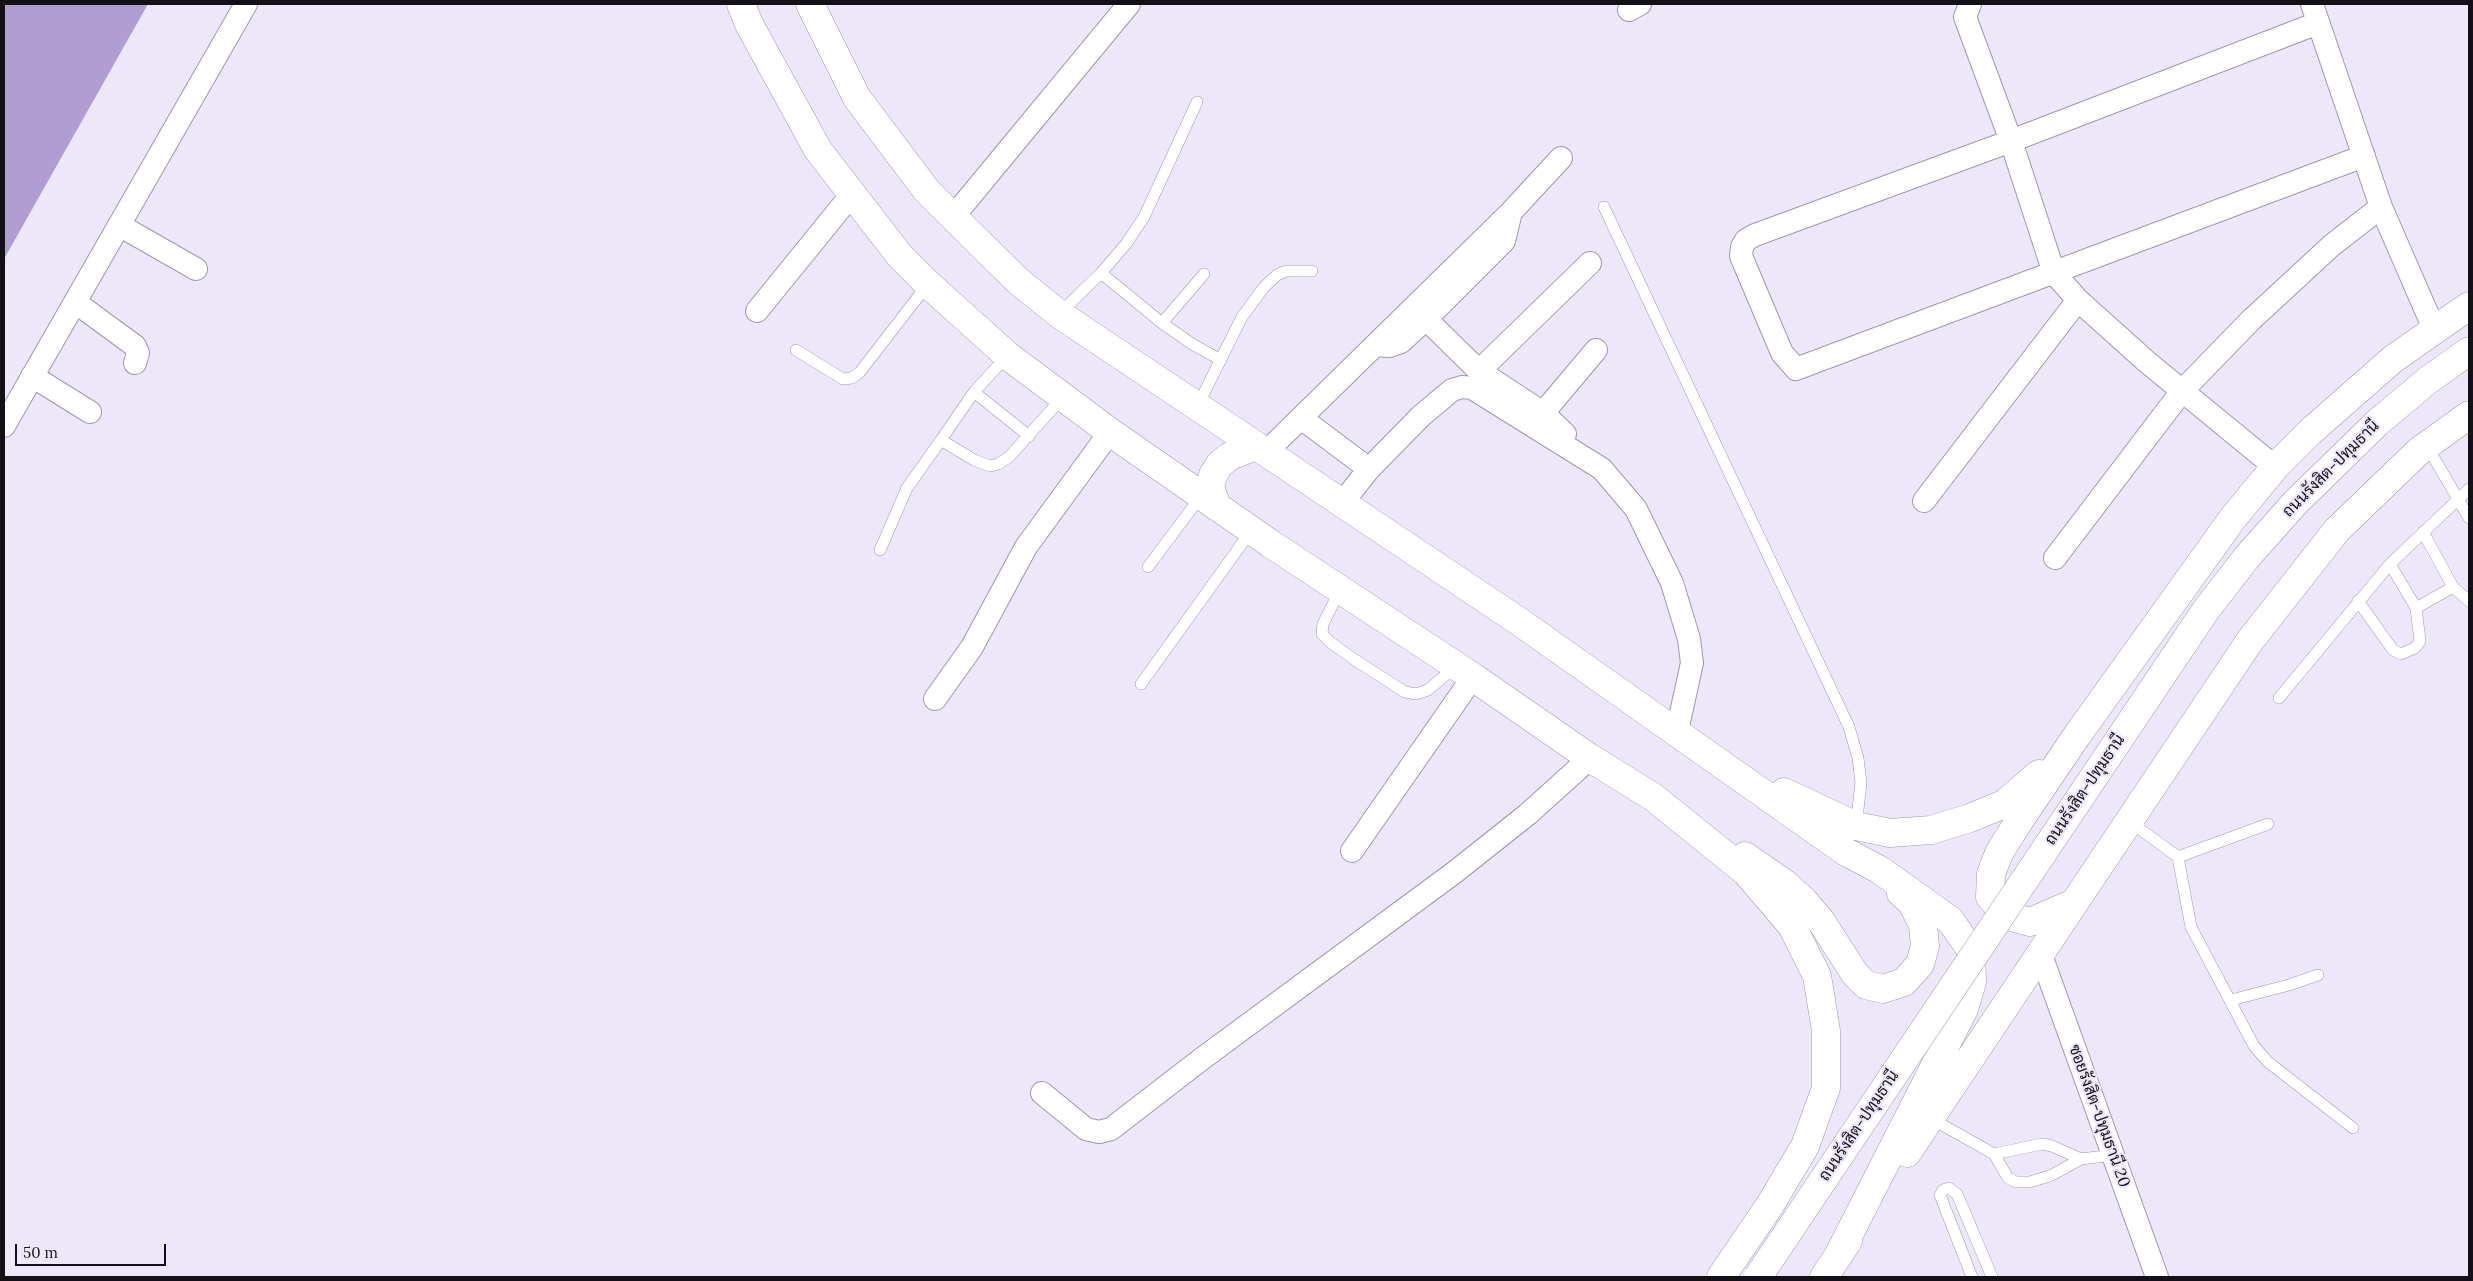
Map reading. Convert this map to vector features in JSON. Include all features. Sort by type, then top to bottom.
[{"type":"main road","points":[[741,4],[818,150],[900,256],[928,284],[1008,356],[1110,432],[1251,531],[1590,758],[1784,883],[1821,921],[1855,974],[1866,985],[1883,989],[1904,982],[1920,964],[1925,946],[1923,925],[1912,903],[1890,882],[1677,731],[1342,503],[1059,314],[1018,281],[927,191],[857,98],[810,4]]},
{"type":"main road","points":[[2074,903],[2030,922],[2008,916],[1990,897],[1991,874],[1999,853],[2078,734],[2233,518],[2275,467],[2310,432],[2386,365],[2434,329],[2469,306]]},
{"type":"main road","name":"ถนนรังสิต-ปทุมธานี","points":[[1758,1277],[2206,610],[2248,557],[2295,503],[2391,411],[2427,380],[2469,351]]},
{"type":"main road","points":[[1831,1266],[2249,642],[2337,530],[2427,446],[2469,415]]},
{"type":"main road","points":[[1209,502],[1213,475],[1220,464],[1230,456],[1261,450]]},
{"type":"main road","points":[[1734,772],[1783,791],[1856,826],[1890,833],[1932,830],[2004,804],[2029,784],[2078,734]]},
{"type":"main road","points":[[1653,797],[1746,872],[1792,926],[1817,976],[1826,1031],[1826,1088],[1805,1146],[1770,1204],[1721,1277]]},
{"type":"main road","points":[[1831,1266],[1964,1009],[1972,982],[1971,950],[1950,920],[1880,870],[1846,852]]},
{"type":"street","points":[[4,426],[246,4]]},
{"type":"street","points":[[953,217],[1129,4]]},
{"type":"street","points":[[1970,4],[1965,17],[2011,141],[2054,273],[2078,300],[2182,391],[2275,467]]},
{"type":"street","points":[[2364,156],[1796,369],[1782,353],[1741,256],[1742,247],[1746,240],[1755,235],[2011,141],[2315,14],[2364,156],[2381,207],[2434,329]]},
{"type":"street","points":[[1261,450],[1301,418],[1511,212],[1562,158]]},
{"type":"street","points":[[757,311],[852,194]]},
{"type":"street","points":[[2055,558],[2182,391],[2250,320],[2331,246],[2381,207]]},
{"type":"street","points":[[1375,345],[1389,346],[1401,342],[1426,320],[1504,241],[1511,212]]},
{"type":"street","points":[[119,225],[196,268]]},
{"type":"street","points":[[1479,371],[1590,263]]},
{"type":"street","points":[[1924,501],[2078,300]]},
{"type":"street","points":[[75,302],[135,346],[138,352],[135,362]]},
{"type":"street","points":[[1426,320],[1479,371],[1543,413],[1565,434],[1578,454]]},
{"type":"street","points":[[1543,413],[1596,350]]},
{"type":"street","points":[[32,376],[90,412]]},
{"type":"street","points":[[1342,503],[1369,469],[1421,416],[1452,390],[1462,387],[1472,388],[1602,469],[1636,509],[1672,582],[1689,639],[1692,664],[1677,731]]},
{"type":"street","points":[[1301,418],[1369,469]]},
{"type":"street","points":[[935,699],[972,647],[1026,547],[1110,432]]},
{"type":"street","points":[[1352,851],[1464,672]]},
{"type":"street","points":[[1042,1092],[1086,1129],[1099,1132],[1111,1129],[1210,1052],[1455,872],[1528,814],[1590,758]]},
{"type":"street","name":"ซอยรังสิต-ปทุมธานี 20","points":[[2040,955],[2157,1277]]},
{"type":"lane","points":[[1059,314],[1101,273],[1126,244],[1144,217],[1197,102]]},
{"type":"lane","points":[[1604,207],[1849,727],[1858,758],[1861,783],[1856,826]]},
{"type":"lane","points":[[1198,407],[1242,316],[1277,275],[1286,271],[1312,271]]},
{"type":"lane","points":[[1101,273],[1162,323],[1192,344],[1221,360]]},
{"type":"lane","points":[[1162,323],[1204,274]]},
{"type":"lane","points":[[796,350],[843,379],[852,378],[860,372],[928,284]]},
{"type":"lane","points":[[880,550],[907,488],[974,392],[1008,356]]},
{"type":"lane","points":[[974,392],[1029,436]]},
{"type":"lane","points":[[941,440],[974,460],[990,466],[998,464],[1008,457],[1029,436],[1063,397]]},
{"type":"lane","points":[[2427,446],[2459,497],[2469,518]]},
{"type":"lane","points":[[2279,698],[2390,564],[2469,489]]},
{"type":"lane","points":[[1148,567],[1209,502]]},
{"type":"lane","points":[[1141,684],[1251,531]]},
{"type":"lane","points":[[2423,532],[2453,587],[2469,601]]},
{"type":"lane","points":[[2358,601],[2393,650],[2401,654],[2415,648],[2420,642],[2416,608],[2390,564]]},
{"type":"lane","points":[[2416,608],[2453,587]]},
{"type":"lane","points":[[1340,590],[1323,624],[1322,634],[1330,642],[1405,692],[1416,694],[1428,690],[1464,672]]},
{"type":"lane","points":[[2129,821],[2178,857],[2191,926],[2254,1046],[2268,1062],[2354,1128]]},
{"type":"lane","points":[[2178,857],[2268,824]]},
{"type":"lane","points":[[2231,1000],[2289,985],[2318,975]]},
{"type":"lane","points":[[1930,1118],[1994,1154],[2008,1178],[2016,1182],[2030,1182],[2081,1160],[2114,1155]]},
{"type":"lane","points":[[1994,1154],[2042,1144],[2052,1146],[2081,1160]]},
{"type":"lane","points":[[1972,1277],[1940,1195],[1949,1188],[1957,1194],[1992,1277]]},
{"type":"shaded area","points":[[4,4],[148,4],[4,259]]}]
